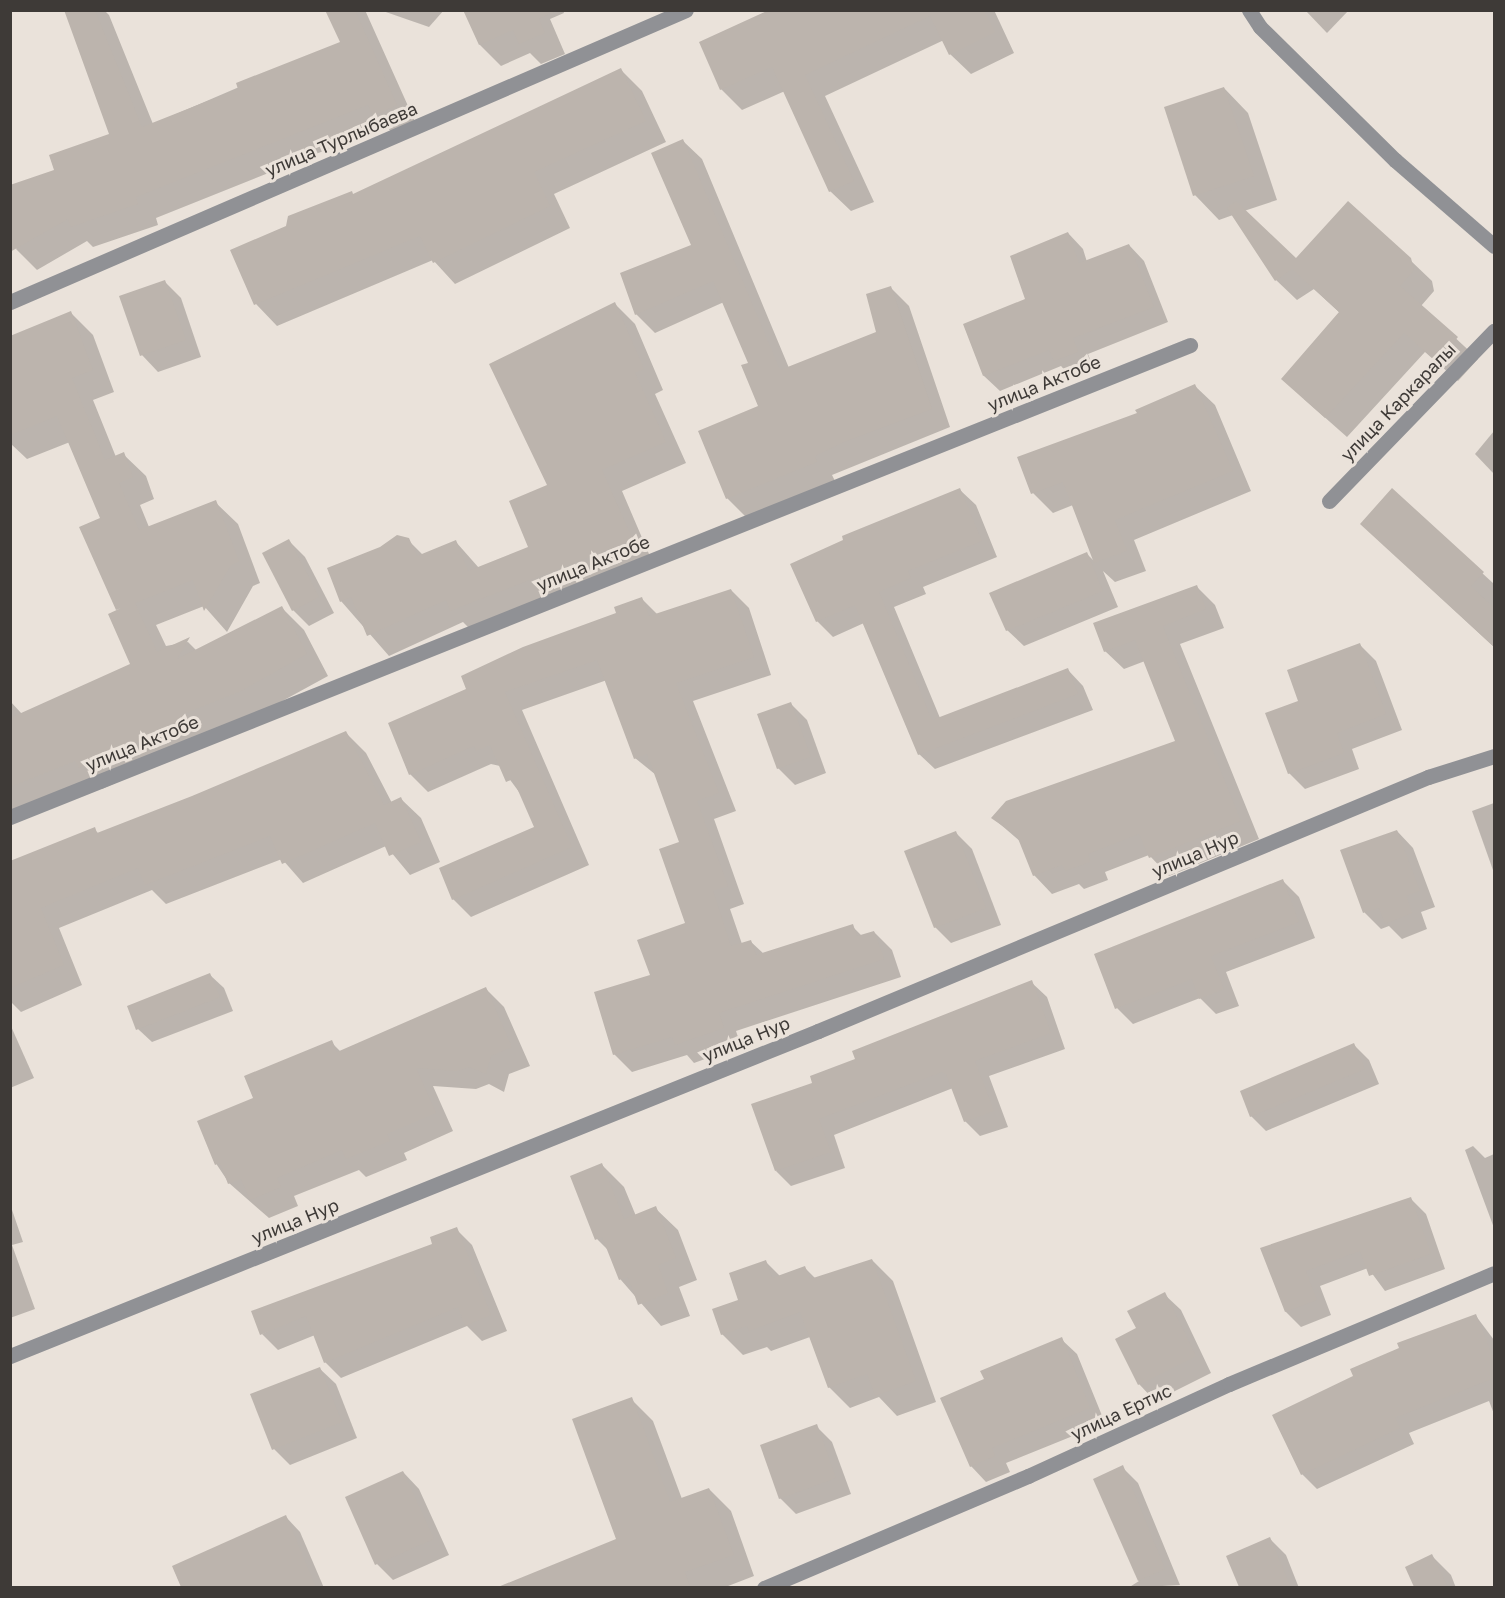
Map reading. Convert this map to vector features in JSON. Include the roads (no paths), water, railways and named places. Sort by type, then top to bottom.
[{"type":"street","name":"улица Турлыбаева","points":[[10,302],[686,10]]},
{"type":"street","points":[[1249,10],[1260,27],[1395,160],[1494,246]]},
{"type":"street","name":"улица Каркаралы","points":[[1329,501],[1494,331]]},
{"type":"street","name":"улица Актобе","points":[[10,817],[1190,345]]},
{"type":"street","name":"улица Нур","points":[[10,1356],[818,1031],[1428,777],[1494,756]]},
{"type":"street","name":"улица Ертис","points":[[764,1587],[1028,1476],[1229,1384],[1494,1273]]}]
